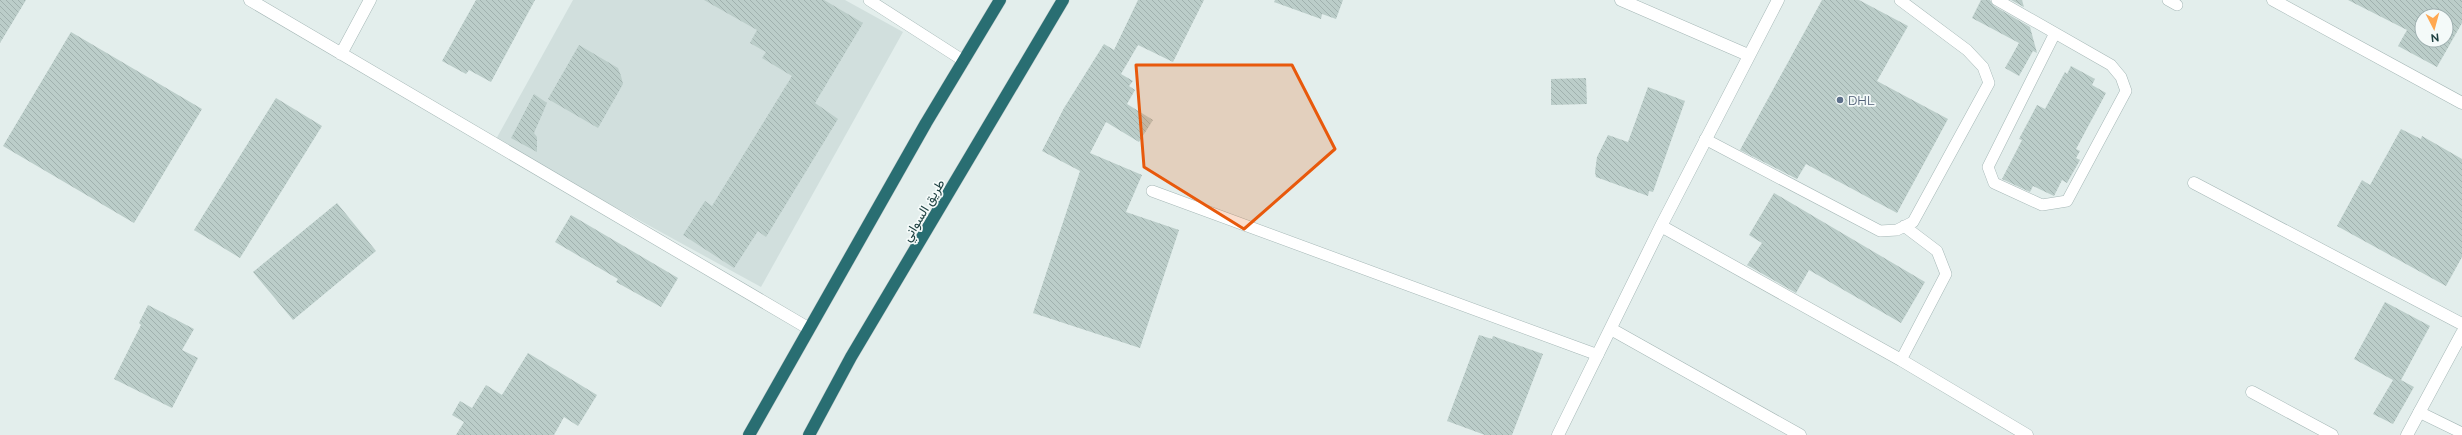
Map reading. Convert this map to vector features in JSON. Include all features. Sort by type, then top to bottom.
[{"type":"highway","points":[[749,435],[808,328],[1000,0]]},
{"type":"highway","name":"طريق السواني","points":[[808,435],[851,357],[1063,0]]},
{"type":"street","points":[[250,0],[808,328]]},
{"type":"street","points":[[341,54],[370,0]]},
{"type":"street","points":[[1620,0],[1748,55]]},
{"type":"street","points":[[1558,435],[1661,226],[1748,55],[1778,0]]},
{"type":"street","points":[[2273,0],[2462,103]]},
{"type":"street","points":[[2194,183],[2462,324]]},
{"type":"street","points":[[1661,226],[1901,360],[2026,435]]},
{"type":"street","points":[[1610,329],[1800,435]]},
{"type":"street","points":[[2407,435],[2462,333]]},
{"type":"street","points":[[2252,392],[2332,435]]},
{"type":"lane","points":[[869,0],[964,61]]},
{"type":"lane","points":[[1705,140],[1880,231],[1897,230],[1913,222],[1989,84],[1982,67],[1967,50],[1900,0]]},
{"type":"lane","points":[[1997,0],[2055,33],[2111,65],[2121,77],[2126,91],[2067,201],[2042,205],[1994,183],[1988,167],[2055,33]]},
{"type":"lane","points":[[1152,191],[1598,355]]},
{"type":"lane","points":[[1901,360],[1946,274],[1937,251],[1904,226]]},
{"type":"lane","points":[[2419,412],[2462,434]]},
{"type":"highlighted area","points":[[1136,65],[1292,65],[1335,149],[1244,229],[1144,167]]},
{"type":"shaded area","points":[[573,0],[845,0],[903,32],[761,287],[495,141]]},
{"type":"building","points":[[0,0],[26,0],[0,43]]},
{"type":"building","points":[[476,0],[535,0],[491,82],[469,70],[466,74],[442,61]]},
{"type":"building","points":[[704,0],[824,0],[863,23],[815,103],[838,119],[766,237],[758,231],[734,268],[683,235],[705,201],[712,206],[792,76],[762,58],[766,52],[750,43],[757,30]]},
{"type":"building","points":[[1138,0],[1204,0],[1173,62],[1138,45],[1121,74],[1133,81],[1129,86],[1135,90],[1127,104],[1153,120],[1139,142],[1106,122],[1090,153],[1142,175],[1126,212],[1179,230],[1140,348],[1033,313],[1080,171],[1042,151],[1064,108],[1104,44],[1114,50]]},
{"type":"building","points":[[1275,0],[1343,0],[1336,19],[1322,14],[1321,19],[1274,2]]},
{"type":"building","name":"DHL","points":[[1822,0],[1859,0],[1908,26],[1877,81],[1948,119],[1897,213],[1806,164],[1797,179],[1740,150]]},
{"type":"building","points":[[1981,0],[1990,0],[1994,6],[2030,27],[2037,53],[2033,51],[2019,76],[2005,68],[2019,43],[1972,18]]},
{"type":"building","points":[[2011,0],[2022,0],[2024,7]]},
{"type":"building","points":[[2348,0],[2462,0],[2462,23],[2454,37],[2454,8],[2414,8],[2414,48],[2448,48],[2437,67],[2398,46],[2407,30]]},
{"type":"building","points":[[71,32],[202,109],[134,223],[3,146]]},
{"type":"building","points":[[579,45],[618,68],[623,84],[598,128],[548,99]]},
{"type":"building","points":[[2071,66],[2095,79],[2092,85],[2106,93],[2076,149],[2080,151],[2076,158],[2080,160],[2067,183],[2062,180],[2054,196],[2033,186],[2030,192],[2002,179],[2022,140],[2019,139],[2037,105],[2045,109],[2065,72],[2067,74]]},
{"type":"building","points":[[1586,78],[1587,104],[1551,105],[1551,79]]},
{"type":"building","points":[[1648,87],[1685,101],[1653,192],[1649,191],[1648,196],[1596,177],[1595,172],[1597,157],[1608,135],[1628,142]]},
{"type":"building","points":[[534,94],[547,103],[534,133],[537,137],[537,152],[511,138]]},
{"type":"building","points":[[276,98],[322,126],[240,258],[194,230]]},
{"type":"building","points":[[2401,129],[2421,139],[2422,136],[2462,159],[2462,257],[2446,286],[2337,226],[2362,180],[2370,185]]},
{"type":"building","points":[[1774,193],[1925,282],[1901,323],[1809,270],[1796,293],[1747,265],[1762,243],[1749,235]]},
{"type":"building","points":[[337,203],[376,251],[293,320],[253,272]]},
{"type":"building","points":[[571,215],[678,278],[661,307],[616,282],[618,279],[555,242]]},
{"type":"building","points":[[2385,302],[2430,326],[2401,380],[2414,387],[2393,424],[2373,414],[2393,380],[2354,359]]},
{"type":"building","points":[[148,305],[194,329],[182,350],[198,358],[172,408],[114,379],[141,325],[139,323]]},
{"type":"building","points":[[1479,335],[1492,339],[1493,336],[1543,354],[1512,435],[1485,435],[1447,421]]},
{"type":"building","points":[[528,353],[597,395],[578,426],[564,417],[554,435],[456,435],[464,422],[452,415],[460,401],[472,408],[486,385],[502,395]]},
{"type":"place","name":"DHL","points":[[1840,100]]}]
